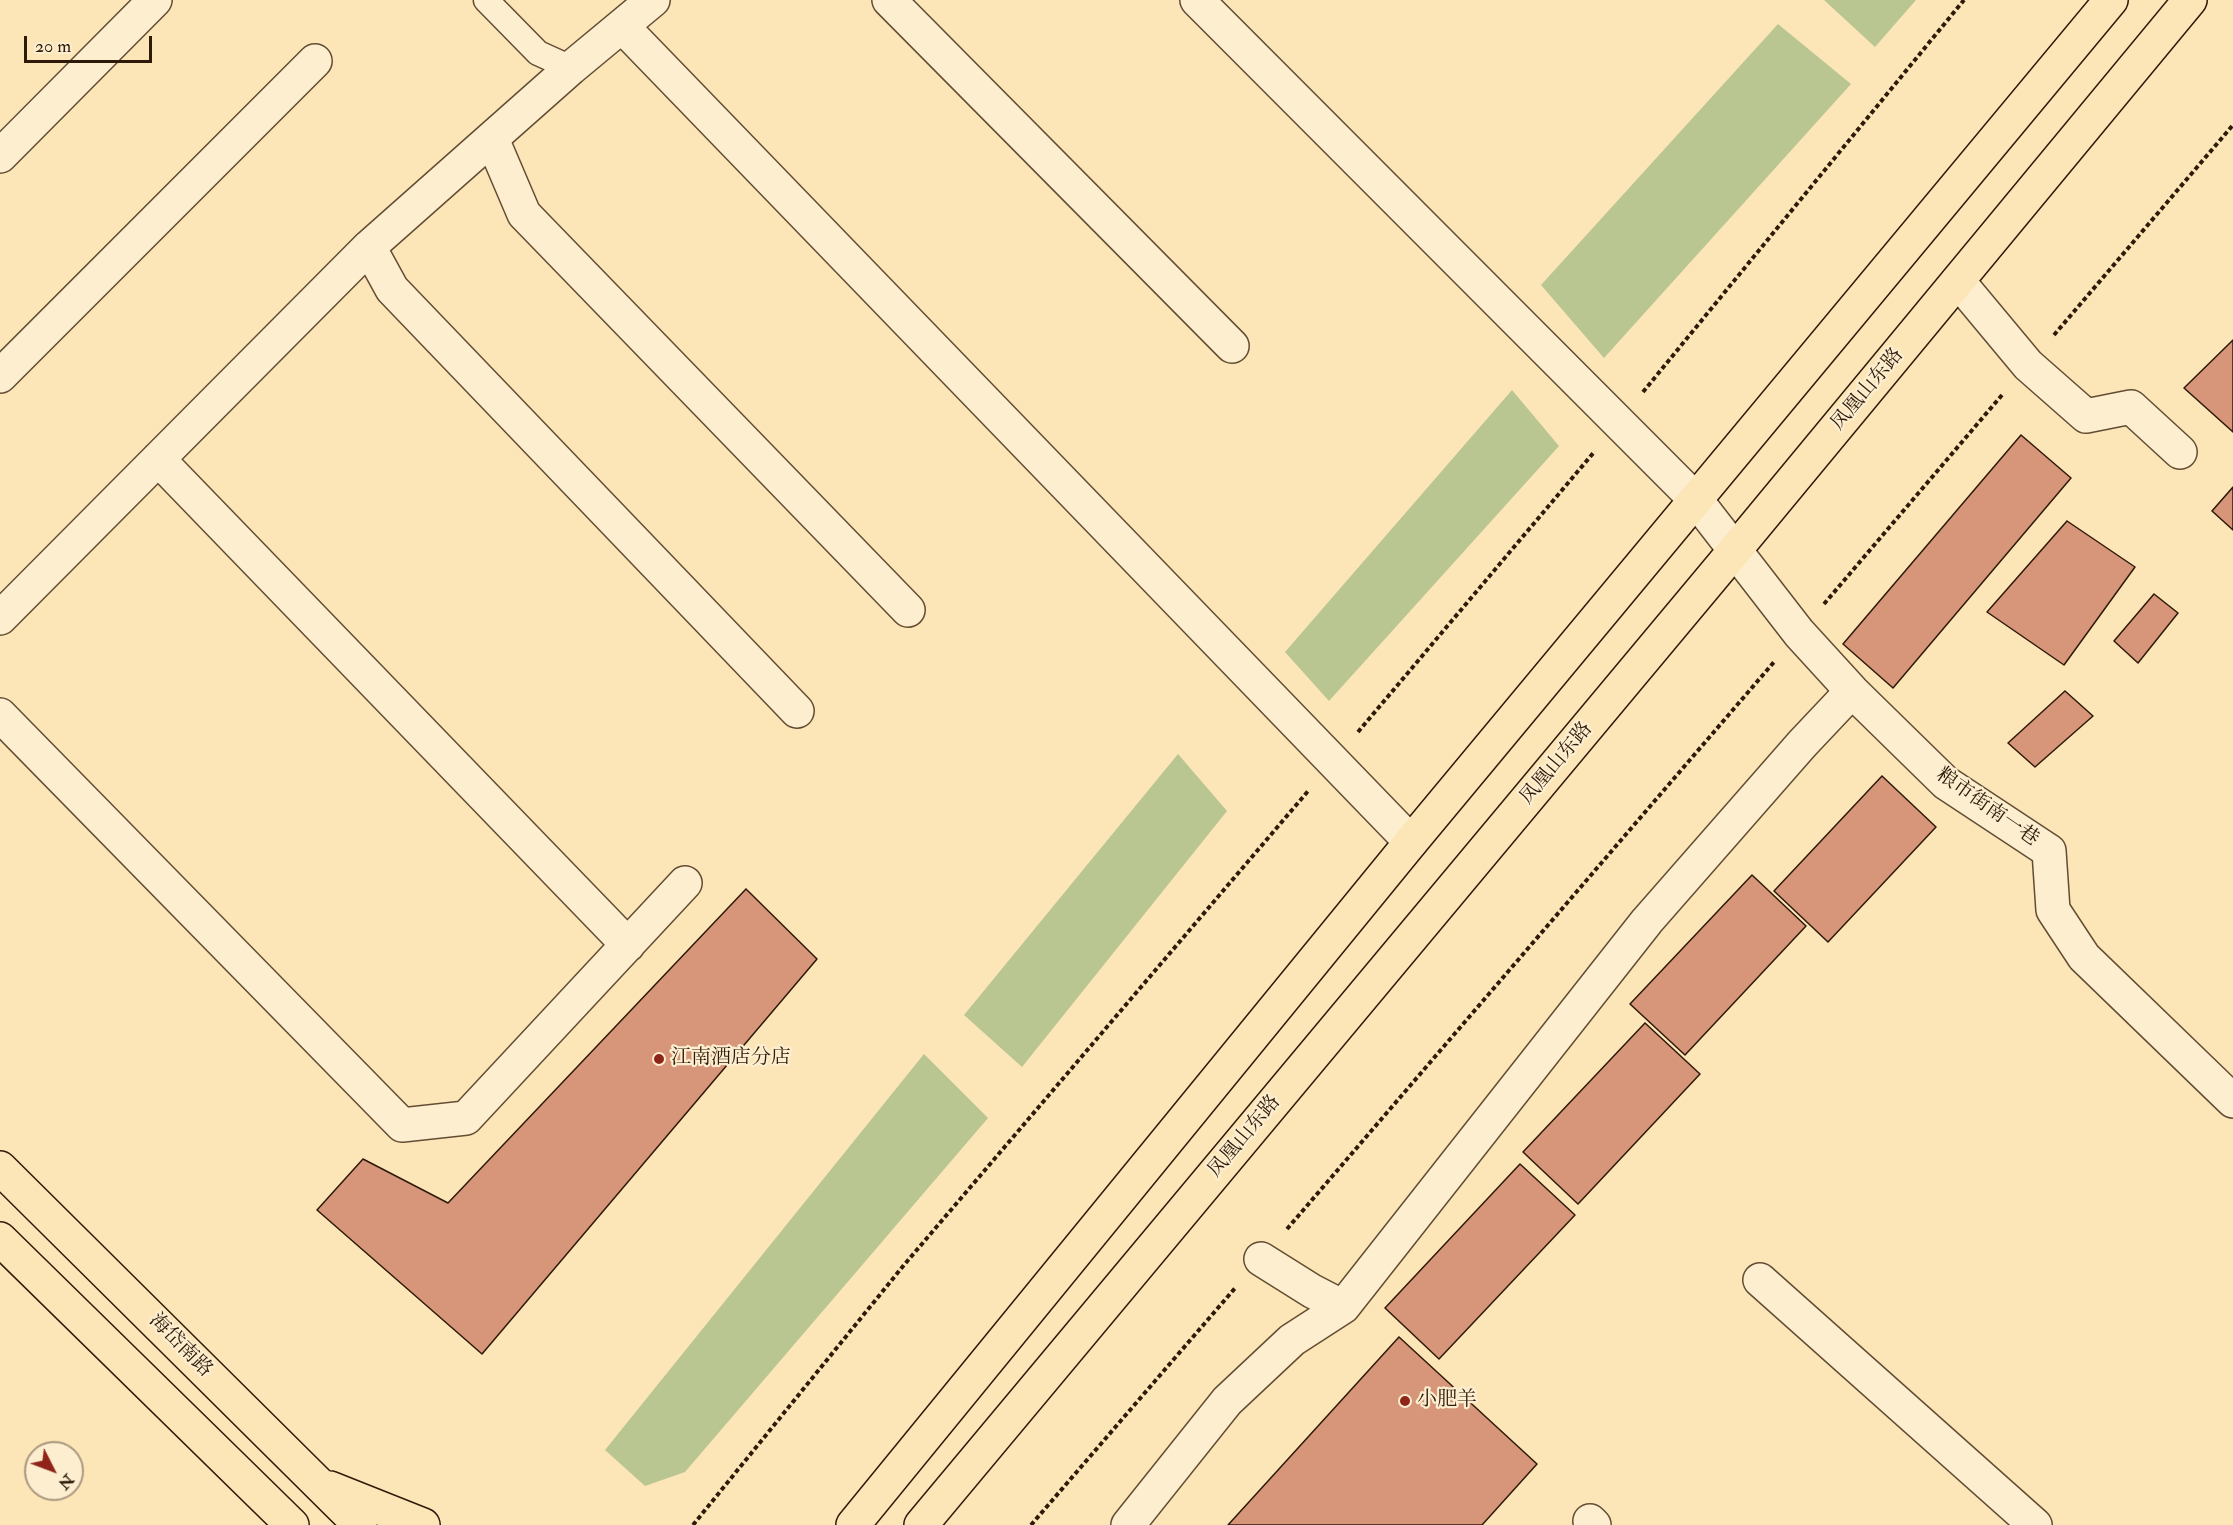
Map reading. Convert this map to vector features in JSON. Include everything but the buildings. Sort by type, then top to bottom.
[{"type":"main road","points":[[853,1525],[1411,842],[2111,0]]},
{"type":"main road","name":"凤凰山东路","points":[[921,1525],[1735,550],[2190,0]]},
{"type":"main road","name":"海岱南路","points":[[0,1168],[360,1525]]},
{"type":"main road","points":[[0,1239],[285,1520]]},
{"type":"main road","points":[[317,1482],[423,1525]]},
{"type":"street","points":[[0,156],[155,0]]},
{"type":"street","points":[[0,618],[369,247],[571,68],[653,0]]},
{"type":"street","points":[[889,0],[1232,346]]},
{"type":"street","name":"粮市街南一巷","points":[[1197,0],[1696,500],[1799,633],[1852,692],[1946,783],[2049,851],[2053,910],[2084,957],[2233,1101]]},
{"type":"street","points":[[622,26],[1411,842]]},
{"type":"street","points":[[0,376],[315,61]]},
{"type":"street","points":[[492,139],[524,214],[908,610]]},
{"type":"street","points":[[369,247],[392,289],[797,711]]},
{"type":"street","points":[[1958,281],[2028,365],[2086,416],[2130,407],[2180,452]]},
{"type":"street","points":[[158,459],[628,945]]},
{"type":"street","points":[[1128,1525],[1227,1401],[1292,1340],[1343,1307],[1647,921],[1802,744],[1852,692]]},
{"type":"street","points":[[0,715],[402,1125],[466,1118],[685,883]]},
{"type":"street","points":[[1261,1259],[1312,1292],[1343,1307]]},
{"type":"street","points":[[1760,1280],[2035,1525]]},
{"type":"lane","points":[[486,0],[538,53],[571,68]]},
{"type":"path","points":[[1031,1525],[2233,125]]},
{"type":"green space","points":[[1824,0],[1916,0],[1875,47]]},
{"type":"green space","points":[[1778,24],[1851,84],[1604,358],[1541,285]]},
{"type":"green space","points":[[1512,390],[1559,446],[1329,701],[1285,652]]},
{"type":"green space","points":[[1178,754],[1227,811],[1022,1067],[964,1015]]},
{"type":"green space","points":[[924,1054],[988,1118],[685,1472],[645,1486],[605,1450]]},
{"type":"place","name":"江南酒店分店","points":[[659,1059]]},
{"type":"place","name":"小肥羊","points":[[1405,1401]]}]
